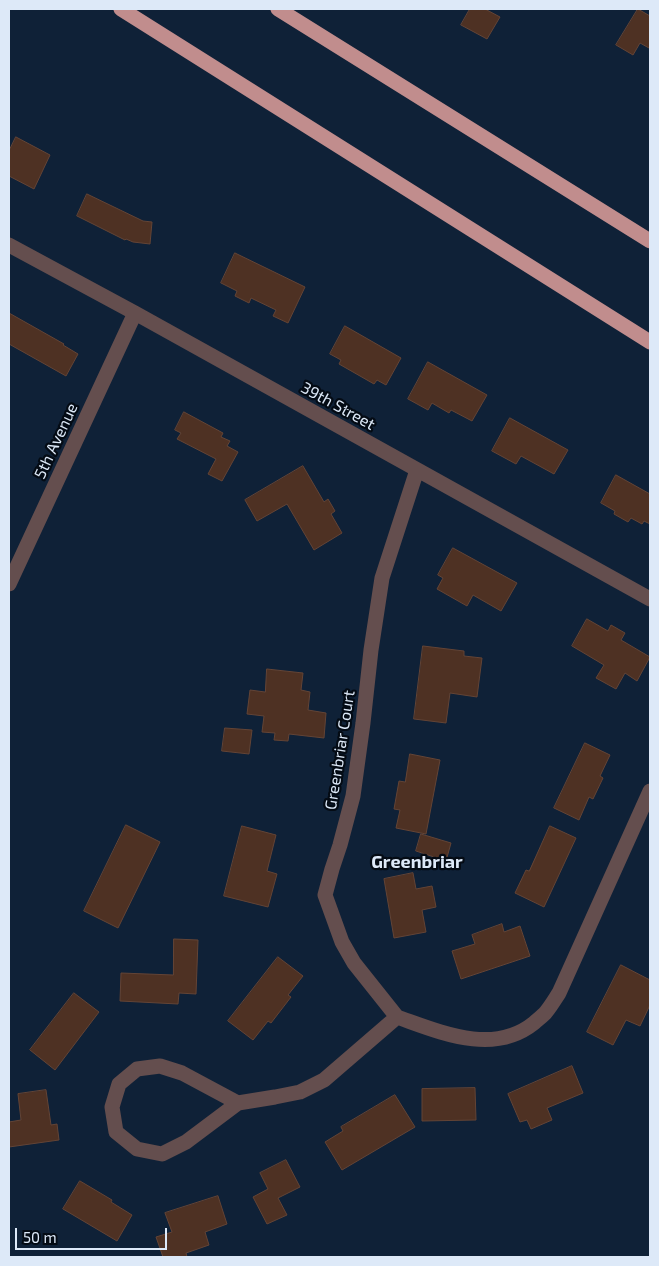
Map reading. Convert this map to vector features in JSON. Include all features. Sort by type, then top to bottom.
[{"type":"highway","points":[[121,9],[650,342]]},
{"type":"highway","points":[[278,9],[650,241]]},
{"type":"street","name":"39th Street","points":[[9,246],[135,313],[650,599]]},
{"type":"street","name":"5th Avenue","points":[[9,584],[135,313]]},
{"type":"street","name":"Greenbriar Court","points":[[397,1017],[354,963],[342,942],[325,895],[353,796],[382,578],[417,470]]},
{"type":"street","points":[[238,1103],[182,1073],[160,1066],[137,1069],[119,1084],[112,1107],[116,1132],[137,1149],[162,1154],[186,1142],[238,1103],[300,1092],[324,1080],[397,1017],[451,1035],[475,1039],[500,1039],[525,1030],[545,1014],[559,993],[650,791]]},
{"type":"building","points":[[470,9],[485,9],[500,17],[487,39],[461,25]]},
{"type":"building","points":[[638,9],[650,16],[650,46],[649,48],[640,43],[633,55],[616,45]]},
{"type":"building","points":[[16,137],[50,155],[34,189],[9,176],[9,151]]},
{"type":"building","points":[[87,194],[143,221],[152,222],[150,244],[125,240],[77,216]]},
{"type":"building","points":[[235,253],[305,287],[288,323],[273,316],[276,310],[251,298],[249,303],[235,296],[237,291],[221,283]]},
{"type":"building","points":[[9,313],[78,354],[66,376],[9,344]]},
{"type":"building","points":[[345,326],[401,358],[386,385],[377,380],[374,384],[339,364],[341,360],[330,354]]},
{"type":"building","points":[[428,362],[487,395],[472,421],[451,410],[449,413],[432,403],[428,410],[408,399]]},
{"type":"building","points":[[184,412],[223,433],[221,437],[230,441],[227,446],[238,452],[222,481],[208,474],[216,459],[177,439],[181,433],[175,430]]},
{"type":"building","points":[[510,418],[568,450],[554,474],[521,456],[516,464],[492,451]]},
{"type":"building","points":[[303,466],[324,502],[328,499],[335,511],[331,514],[342,533],[314,550],[287,504],[257,521],[245,500]]},
{"type":"building","points":[[616,475],[650,494],[650,524],[644,521],[642,524],[631,518],[628,522],[614,514],[615,511],[601,503]]},
{"type":"building","points":[[453,548],[517,583],[501,611],[473,595],[467,606],[437,589],[443,578],[438,575]]},
{"type":"building","points":[[587,619],[608,631],[611,625],[625,633],[621,640],[650,657],[637,681],[625,673],[616,689],[596,678],[604,665],[572,646]]},
{"type":"building","points":[[423,646],[464,651],[464,656],[482,658],[477,697],[450,693],[446,723],[414,719]]},
{"type":"building","points":[[267,669],[303,673],[301,690],[310,692],[308,710],[326,713],[324,738],[289,734],[288,741],[274,740],[275,733],[262,732],[264,716],[247,714],[250,690],[265,692]]},
{"type":"building","points":[[225,728],[252,730],[249,754],[222,751]]},
{"type":"building","points":[[585,743],[610,755],[600,776],[603,778],[593,799],[589,797],[579,820],[554,808]]},
{"type":"building","points":[[410,754],[440,760],[426,834],[396,828],[400,810],[394,809],[399,781],[405,782]]},
{"type":"building","points":[[126,825],[160,842],[118,928],[84,911]]},
{"type":"building","points":[[242,826],[276,835],[267,871],[277,874],[268,907],[224,896]]},
{"type":"building","points":[[550,826],[576,838],[544,907],[515,893],[526,870],[529,871]]},
{"type":"building","points":[[421,834],[451,843],[446,861],[416,851]]},
{"type":"building","points":[[413,873],[416,889],[432,886],[436,907],[422,910],[426,932],[394,938],[384,879]]},
{"type":"building","points":[[502,924],[504,932],[520,926],[530,956],[461,979],[452,951],[475,944],[472,935]]},
{"type":"building","points":[[174,939],[198,940],[196,994],[179,993],[178,1004],[120,1001],[121,973],[173,975]]},
{"type":"building","points":[[278,957],[303,976],[288,995],[291,997],[271,1023],[268,1021],[253,1040],[228,1021]]},
{"type":"building","points":[[621,965],[650,980],[650,1005],[640,1026],[626,1020],[613,1045],[587,1032]]},
{"type":"building","points":[[74,993],[99,1012],[55,1070],[30,1050]]},
{"type":"building","points":[[572,1066],[583,1093],[547,1108],[552,1120],[531,1129],[527,1120],[520,1122],[508,1094]]},
{"type":"building","points":[[475,1088],[476,1120],[422,1121],[422,1089]]},
{"type":"building","points":[[46,1090],[51,1125],[57,1124],[59,1140],[9,1147],[9,1122],[21,1120],[18,1094]]},
{"type":"building","points":[[395,1095],[415,1127],[342,1170],[325,1142],[343,1131],[341,1127]]},
{"type":"building","points":[[286,1160],[300,1187],[278,1198],[287,1215],[267,1224],[253,1197],[268,1189],[260,1173]]},
{"type":"building","points":[[80,1181],[112,1200],[111,1202],[132,1215],[117,1241],[63,1209]]},
{"type":"building","points":[[218,1196],[227,1224],[205,1232],[209,1245],[186,1253],[187,1257],[163,1257],[156,1237],[172,1232],[165,1213]]},
{"type":"district","name":"Greenbriar","points":[[417,862]]}]
